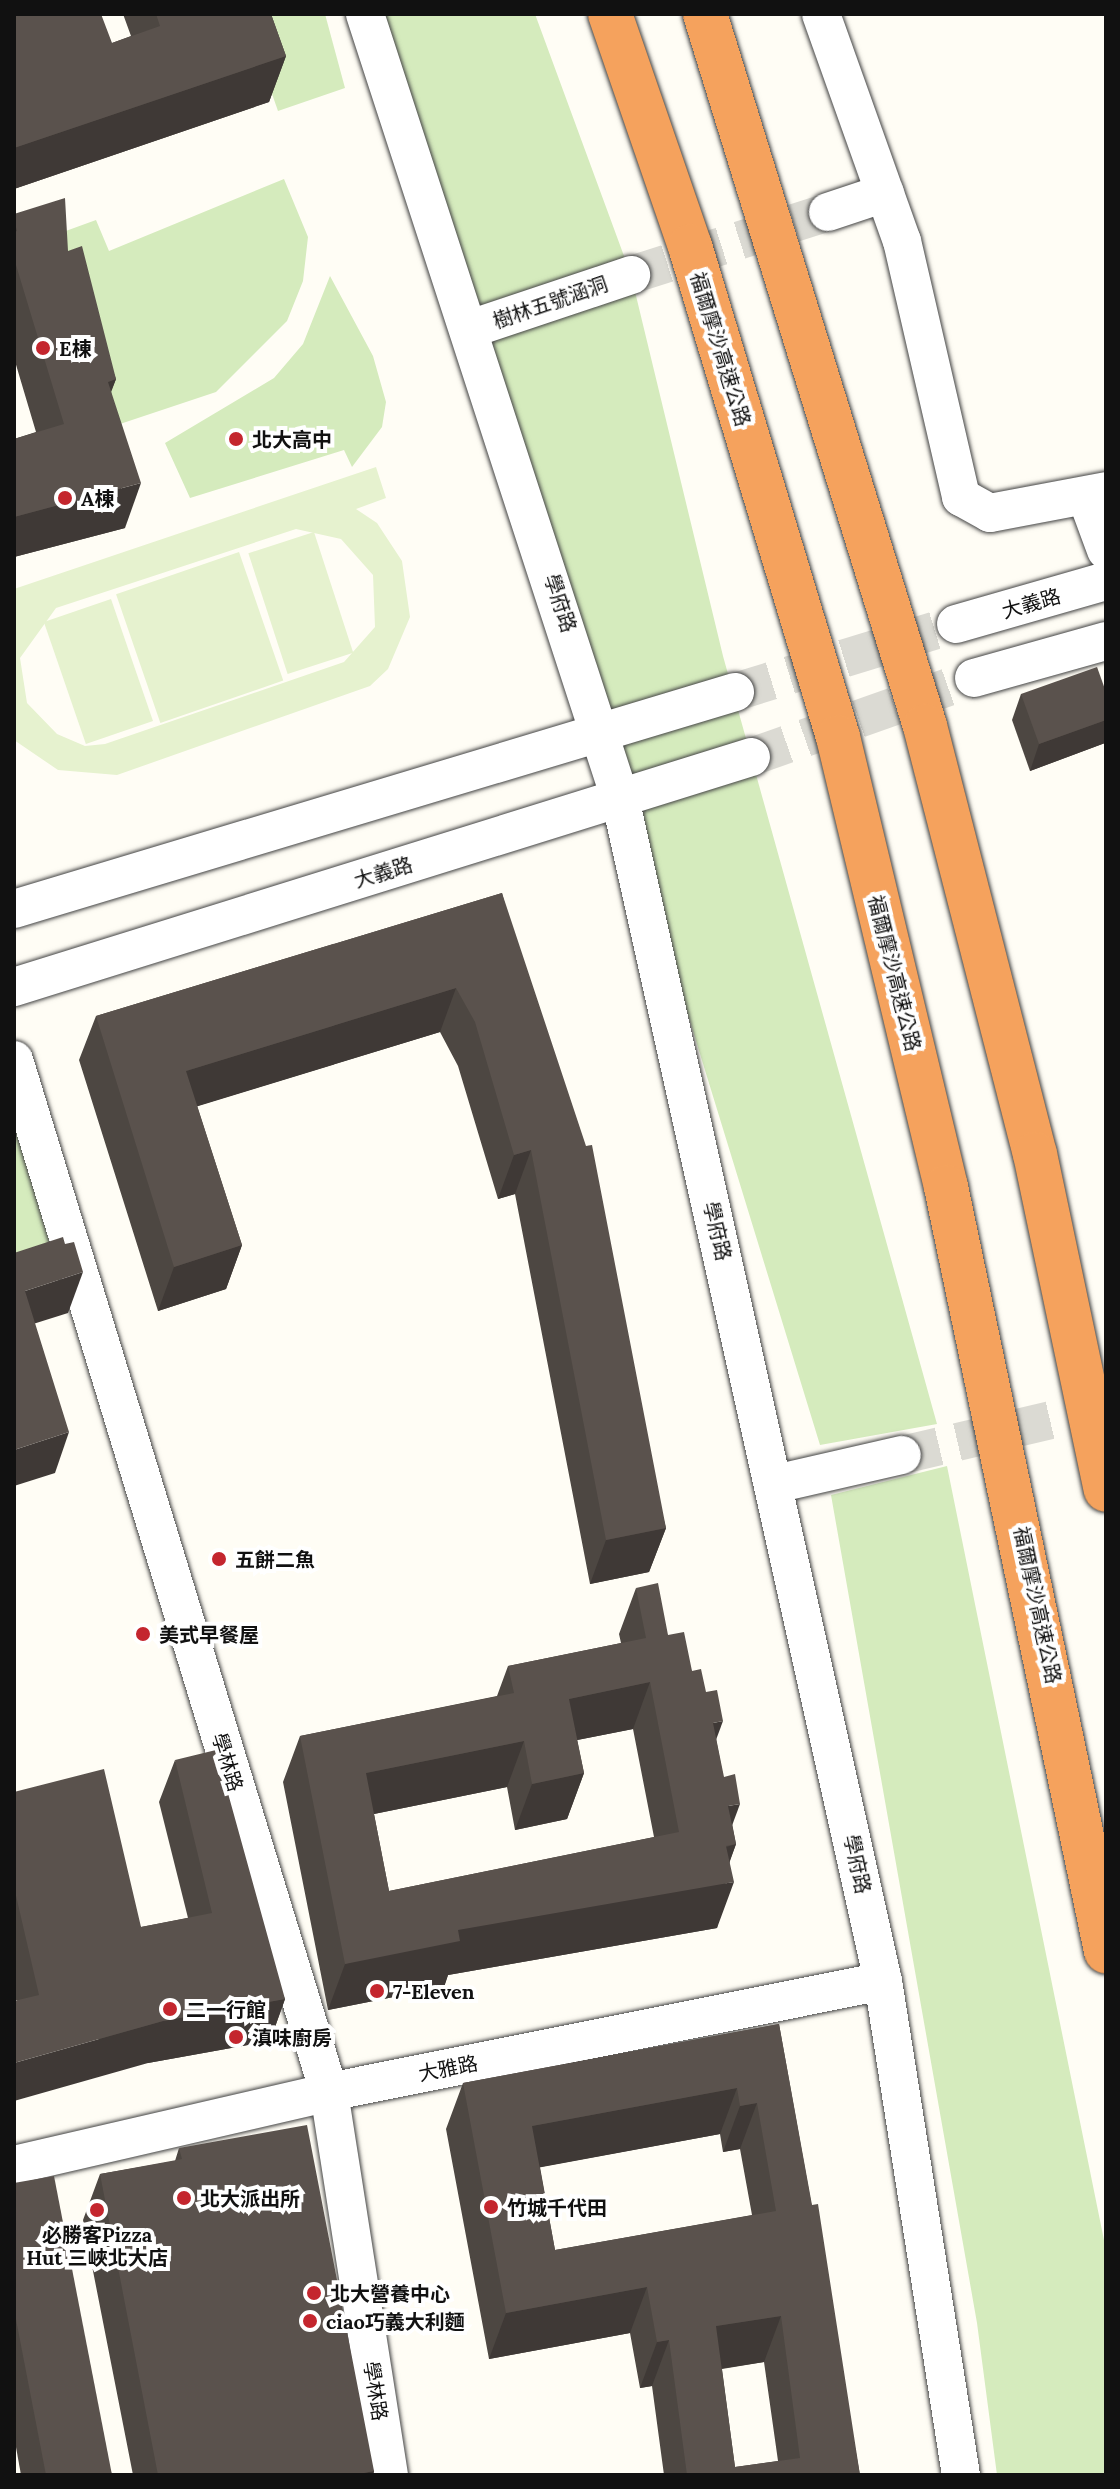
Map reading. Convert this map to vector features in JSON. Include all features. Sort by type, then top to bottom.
[{"type":"highway","name":"福爾摩沙高速公路","points":[[610,14],[690,246],[838,737],[946,1187],[1106,1951]]},
{"type":"highway","points":[[705,14],[925,726],[1035,1154],[1106,1490]]},
{"type":"street","name":"學府路","points":[[365,14],[604,734],[620,798],[775,1484],[883,1981],[961,2475]]},
{"type":"street","points":[[821,14],[885,193],[961,497],[990,513],[1096,493],[1106,550]]},
{"type":"street","points":[[828,212],[885,193]]},
{"type":"street","name":"樹林五號涵洞","points":[[470,329],[631,275]]},
{"type":"street","name":"大義路","points":[[956,624],[1106,581]]},
{"type":"street","points":[[974,678],[1106,641]]},
{"type":"street","points":[[14,909],[604,734],[735,692]]},
{"type":"street","name":"大義路","points":[[14,987],[751,757]]},
{"type":"street","name":"學林路","points":[[14,1060],[329,2092],[389,2475]]},
{"type":"street","points":[[775,1484],[902,1455]]},
{"type":"street","name":"大雅路","points":[[14,2165],[329,2092],[883,1981]]},
{"type":"green space","points":[[244,14],[325,14],[345,88],[278,111]]},
{"type":"green space","points":[[365,14],[535,14],[631,275],[723,656],[937,1424],[820,1445],[612,767]]},
{"type":"green space","points":[[284,179],[308,237],[303,281],[287,321],[216,392],[114,426],[52,236],[96,220],[109,251]]},
{"type":"green space","points":[[330,276],[373,356],[386,402],[382,427],[352,467],[344,450],[190,498],[165,443],[274,378],[303,344]]},
{"type":"green space","points":[[376,467],[386,498],[356,509],[377,523],[402,561],[410,617],[388,669],[370,686],[117,775],[58,770],[14,740],[14,589]],"holes":[[[296,529],[341,539],[373,575],[375,627],[344,662],[105,744],[85,746],[57,734],[27,703],[20,658],[56,608]]]},
{"type":"green space","points":[[314,532],[353,653],[288,674],[248,553]]},
{"type":"green space","points":[[239,552],[283,681],[160,723],[116,594]]},
{"type":"green space","points":[[111,599],[153,721],[86,744],[44,622]]},
{"type":"green space","points":[[14,1094],[70,1267],[14,1287]]},
{"type":"green space","points":[[947,1466],[1106,2250],[1106,2475],[997,2475],[977,2323],[831,1495]]},
{"type":"building","points":[[14,14],[101,14],[112,43],[160,26],[156,14],[271,14],[286,56],[14,148]]},
{"type":"building","points":[[65,198],[68,251],[82,246],[116,379],[108,382],[141,483],[14,517],[14,439],[64,424],[14,266],[14,232],[17,231],[14,214]]},
{"type":"building","points":[[1097,667],[1106,692],[1106,720],[1039,744],[1021,694]]},
{"type":"building","points":[[502,893],[586,1146],[592,1145],[666,1528],[606,1540],[531,1150],[514,1155],[475,1022],[456,988],[186,1071],[242,1245],[174,1267],[96,1016]]},
{"type":"building","points":[[63,1237],[65,1244],[74,1242],[83,1272],[25,1291],[69,1432],[14,1450],[14,1253]]},
{"type":"building","points":[[658,1583],[668,1635],[684,1632],[692,1671],[701,1669],[706,1692],[717,1690],[723,1721],[713,1723],[724,1777],[735,1774],[740,1804],[728,1806],[736,1844],[726,1846],[734,1882],[458,1930],[460,1941],[345,1964],[300,1736],[514,1693],[508,1666],[646,1638],[636,1588]],"holes":[[[650,1682],[679,1832],[389,1891],[366,1773],[524,1741],[532,1784],[584,1773],[569,1699]]]},
{"type":"building","points":[[216,1750],[285,1999],[163,2021],[14,2063],[14,2001],[39,1995],[14,1887],[14,1792],[104,1769],[141,1927],[212,1913],[175,1760]]},
{"type":"building","points":[[779,2024],[812,2205],[818,2204],[860,2475],[687,2475],[669,2340],[657,2342],[647,2287],[506,2313],[463,2083]],"holes":[[[737,2088],[740,2106],[757,2103],[776,2211],[555,2250],[532,2126]],[[781,2316],[800,2458],[735,2467],[716,2326]]]},
{"type":"building","points":[[307,2125],[374,2471],[354,2475],[158,2475],[100,2174],[182,2159],[179,2148]]},
{"type":"building","points":[[54,2176],[112,2475],[46,2475],[14,2309],[14,2183]]},
{"type":"tunnel","points":[[631,275],[828,212]]},
{"type":"tunnel","points":[[735,692],[956,624]]},
{"type":"tunnel","points":[[751,757],[974,678]]},
{"type":"tunnel","points":[[902,1455],[1106,1407]]},
{"type":"place","name":"E棟","points":[[43,348]]},
{"type":"place","name":"北大高中","points":[[236,439]]},
{"type":"place","name":"A棟","points":[[65,498]]},
{"type":"place","name":"五餅二魚","points":[[219,1559]]},
{"type":"place","name":"美式早餐屋","points":[[143,1634]]},
{"type":"place","name":"7-Eleven","points":[[377,1991]]},
{"type":"place","name":"二一行館","points":[[170,2009]]},
{"type":"place","name":"滇味廚房","points":[[236,2037]]},
{"type":"place","name":"北大派出所","points":[[184,2198]]},
{"type":"place","name":"竹城千代田","points":[[491,2207]]},
{"type":"place","name":"必勝客Pizza Hut 三峽北大店","points":[[97,2210]]},
{"type":"place","name":"北大營養中心","points":[[314,2293]]},
{"type":"place","name":"ciao巧義大利麵","points":[[310,2321]]}]
